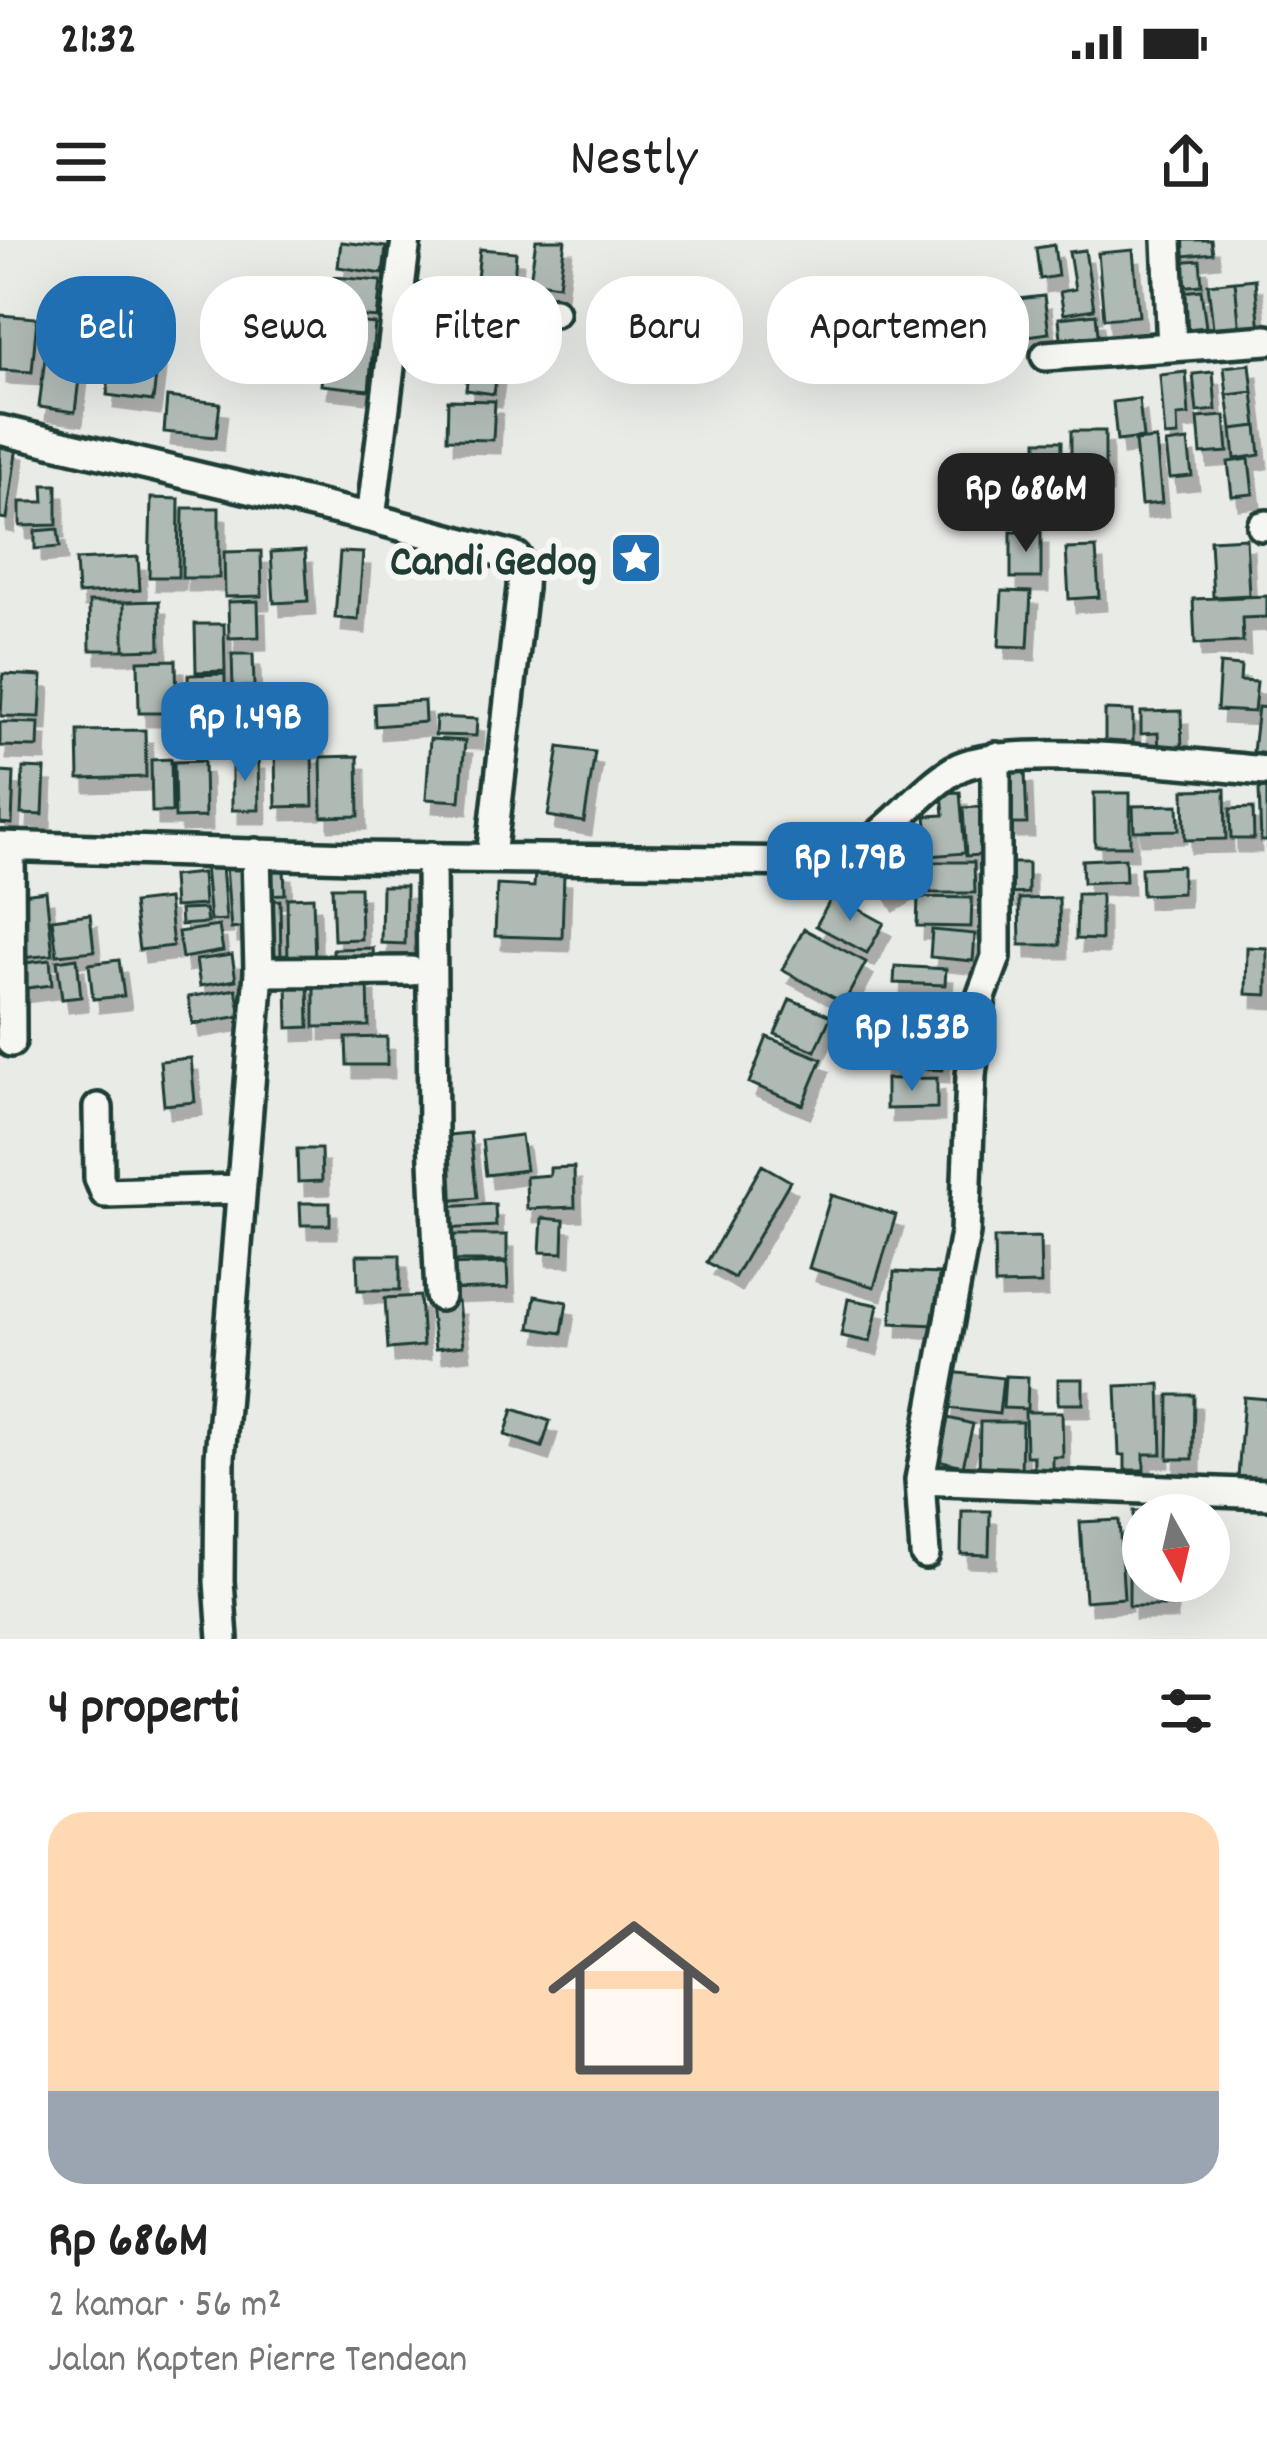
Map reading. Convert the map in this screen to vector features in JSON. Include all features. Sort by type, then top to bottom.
[{"type":"street","points":[[402,276],[406,240]]},
{"type":"street","points":[[1167,240],[1172,347]]},
{"type":"street","points":[[1046,356],[1267,340]]},
{"type":"street","points":[[371,518],[392,359]]},
{"type":"street","points":[[0,430],[516,556],[523,568],[491,857]]},
{"type":"street","points":[[925,1554],[920,1480],[965,1233],[971,1075],[981,997],[996,957],[997,757]]},
{"type":"street","points":[[10,1042],[5,846],[828,862],[901,816],[954,770],[997,757],[1100,758],[1267,771]]},
{"type":"street","points":[[223,1639],[220,1456],[259,972],[256,853]]},
{"type":"street","points":[[431,857],[433,1137],[440,1296]]},
{"type":"street","points":[[259,972],[411,970]]},
{"type":"street","points":[[98,1108],[100,1178],[105,1192],[240,1189]]},
{"type":"street","points":[[920,1480],[1267,1494]]},
{"type":"building","points":[[536,240],[565,240],[560,276],[531,276]]},
{"type":"building","points":[[1173,240],[1211,240],[1213,253],[1174,257]]},
{"type":"building","points":[[341,242],[386,247],[383,274],[338,267]]},
{"type":"building","points":[[1054,245],[1058,276],[1040,279],[1036,248]]},
{"type":"building","points":[[480,249],[516,252],[514,276],[477,276]]},
{"type":"building","points":[[1085,250],[1094,309],[1064,314],[1060,292],[1075,289],[1069,252]]},
{"type":"building","points":[[1133,250],[1139,316],[1104,319],[1098,253]]},
{"type":"building","points":[[1200,260],[1202,285],[1177,287],[1175,262]]},
{"type":"building","points":[[1255,279],[1260,331],[1240,333],[1235,281]]},
{"type":"building","points":[[368,280],[381,281],[377,318],[368,317]]},
{"type":"building","points":[[1235,281],[1240,333],[1214,336],[1208,284]]},
{"type":"building","points":[[1201,290],[1206,327],[1177,330],[1173,293]]},
{"type":"building","points":[[1044,296],[1049,333],[1029,336],[1029,298]]},
{"type":"building","points":[[1096,314],[1099,345],[1062,348],[1059,318]]},
{"type":"building","points":[[0,315],[36,318],[32,372],[0,370]]},
{"type":"building","points":[[368,323],[375,324],[369,390],[321,385],[368,384]]},
{"type":"building","points":[[1250,364],[1253,392],[1227,395],[1224,367]]},
{"type":"building","points":[[1186,372],[1189,415],[1177,416],[1178,436],[1165,437],[1160,375]]},
{"type":"building","points":[[1213,372],[1216,410],[1197,412],[1193,374]]},
{"type":"building","points":[[42,384],[78,384],[75,412],[39,407]]},
{"type":"building","points":[[108,384],[155,384],[153,401],[107,395]]},
{"type":"building","points":[[467,384],[495,384],[494,394],[466,390]]},
{"type":"building","points":[[1253,392],[1257,426],[1232,429],[1227,395]]},
{"type":"building","points":[[167,397],[220,403],[216,437],[164,432]]},
{"type":"building","points":[[1139,399],[1143,438],[1117,441],[1113,402]]},
{"type":"building","points":[[448,400],[495,401],[493,440],[447,439]]},
{"type":"building","points":[[1225,416],[1228,452],[1201,454],[1198,418]]},
{"type":"building","points":[[1257,426],[1260,455],[1235,459],[1232,429]]},
{"type":"building","points":[[1071,431],[1105,431],[1105,480],[1071,480]]},
{"type":"building","points":[[1156,439],[1162,503],[1141,505],[1135,441]]},
{"type":"building","points":[[1037,441],[1062,441],[1061,510],[1037,510]]},
{"type":"building","points":[[1188,441],[1192,476],[1170,478],[1166,444]]},
{"type":"building","points":[[0,444],[17,446],[7,519],[0,518]]},
{"type":"building","points":[[1249,459],[1253,494],[1232,496],[1228,462]]},
{"type":"building","points":[[43,485],[57,485],[57,525],[20,526],[20,502],[44,502]]},
{"type":"building","points":[[151,498],[179,499],[178,577],[149,577]]},
{"type":"building","points":[[183,508],[219,508],[219,578],[182,578]]},
{"type":"building","points":[[58,529],[60,547],[35,549],[35,531]]},
{"type":"building","points":[[1011,532],[1041,532],[1041,578],[1011,578]]},
{"type":"building","points":[[1246,538],[1249,595],[1213,597],[1210,540]]},
{"type":"building","points":[[1096,548],[1099,597],[1069,599],[1066,549]]},
{"type":"building","points":[[305,550],[308,601],[274,603],[271,552]]},
{"type":"building","points":[[261,551],[262,596],[225,597],[224,552]]},
{"type":"building","points":[[340,552],[363,553],[358,620],[335,618]]},
{"type":"building","points":[[138,557],[140,590],[78,594],[76,560]]},
{"type":"building","points":[[1002,591],[1031,592],[1028,647],[999,646]]},
{"type":"building","points":[[1267,596],[1267,617],[1242,618],[1243,642],[1195,644],[1193,599]]},
{"type":"building","points":[[159,601],[160,649],[124,650],[124,602]]},
{"type":"building","points":[[258,601],[259,637],[229,638],[228,602]]},
{"type":"building","points":[[89,602],[124,602],[124,650],[90,650]]},
{"type":"building","points":[[195,624],[224,624],[225,671],[196,672]]},
{"type":"building","points":[[232,654],[253,654],[254,687],[233,687]]},
{"type":"building","points":[[176,660],[177,713],[139,713],[138,661]]},
{"type":"building","points":[[1220,664],[1241,666],[1240,681],[1257,682],[1254,712],[1217,710]]},
{"type":"building","points":[[3,674],[42,676],[40,717],[1,716]]},
{"type":"building","points":[[225,674],[225,711],[189,711],[188,675]]},
{"type":"building","points":[[424,701],[425,722],[375,726],[374,704]]},
{"type":"building","points":[[1258,707],[1267,708],[1267,754],[1253,752]]},
{"type":"building","points":[[286,710],[317,710],[318,745],[286,745]]},
{"type":"building","points":[[1105,710],[1133,711],[1133,748],[1105,748]]},
{"type":"building","points":[[1181,711],[1182,750],[1159,751],[1158,733],[1141,734],[1141,712]]},
{"type":"building","points":[[247,716],[248,745],[215,746],[214,717]]},
{"type":"building","points":[[436,717],[477,719],[476,736],[435,735]]},
{"type":"building","points":[[0,722],[39,723],[38,747],[0,746]]},
{"type":"building","points":[[145,730],[146,777],[79,779],[78,731]]},
{"type":"building","points":[[430,739],[465,741],[460,801],[426,799]]},
{"type":"building","points":[[559,747],[595,752],[584,822],[548,816]]},
{"type":"building","points":[[312,751],[313,806],[276,807],[275,752]]},
{"type":"building","points":[[358,756],[359,816],[322,817],[321,757]]},
{"type":"building","points":[[258,757],[259,810],[232,810],[232,758]]},
{"type":"building","points":[[171,759],[172,812],[152,812],[151,760]]},
{"type":"building","points":[[204,761],[205,817],[175,818],[174,762]]},
{"type":"building","points":[[23,768],[45,769],[43,815],[21,814]]},
{"type":"building","points":[[1025,771],[1027,824],[1008,824],[1007,772]]},
{"type":"building","points":[[0,772],[14,773],[12,824],[0,823]]},
{"type":"building","points":[[1267,788],[1267,841],[1261,841],[1259,789]]},
{"type":"building","points":[[1225,789],[1226,839],[1185,840],[1184,790]]},
{"type":"building","points":[[960,792],[965,853],[930,856],[926,816],[944,815],[942,793]]},
{"type":"building","points":[[1094,793],[1130,793],[1130,846],[1095,846]]},
{"type":"building","points":[[1178,805],[1179,830],[1134,831],[1133,806]]},
{"type":"building","points":[[994,806],[998,854],[966,856],[963,808]]},
{"type":"building","points":[[1253,808],[1254,839],[1231,839],[1230,809]]},
{"type":"building","points":[[898,853],[915,882],[887,898],[870,869]]},
{"type":"building","points":[[1125,858],[1126,881],[1083,883],[1082,860]]},
{"type":"building","points":[[930,862],[974,862],[975,893],[930,893]]},
{"type":"building","points":[[1009,863],[1028,863],[1028,893],[1009,894]]},
{"type":"building","points":[[249,864],[254,926],[231,929],[226,866]]},
{"type":"building","points":[[222,865],[226,920],[210,921],[205,866]]},
{"type":"building","points":[[1182,866],[1182,893],[1142,895],[1141,868]]},
{"type":"building","points":[[284,867],[285,894],[264,895],[262,868]]},
{"type":"building","points":[[535,872],[564,873],[562,938],[495,936],[497,885],[534,887]]},
{"type":"building","points":[[202,873],[204,905],[174,907],[172,876]]},
{"type":"building","points":[[382,886],[406,886],[405,944],[381,943]]},
{"type":"building","points":[[332,887],[360,887],[361,939],[334,940]]},
{"type":"building","points":[[46,891],[53,955],[21,958],[14,895]]},
{"type":"building","points":[[1077,894],[1101,894],[1101,940],[1076,939]]},
{"type":"building","points":[[833,895],[884,923],[867,953],[816,926]]},
{"type":"building","points":[[313,897],[315,964],[288,965],[287,898]]},
{"type":"building","points":[[918,897],[972,898],[971,927],[917,926]]},
{"type":"building","points":[[1059,898],[1060,945],[1020,945],[1019,899]]},
{"type":"building","points":[[168,899],[173,946],[139,950],[133,903]]},
{"type":"building","points":[[280,900],[281,961],[264,962],[262,901]]},
{"type":"building","points":[[205,909],[207,923],[181,925],[180,910]]},
{"type":"building","points":[[90,914],[94,951],[57,955],[52,919]]},
{"type":"building","points":[[219,926],[223,951],[182,958],[178,932]]},
{"type":"building","points":[[804,929],[866,962],[844,1003],[782,970]]},
{"type":"building","points":[[932,930],[975,934],[973,961],[930,957]]},
{"type":"building","points":[[1247,947],[1267,948],[1267,995],[1246,994]]},
{"type":"building","points":[[373,948],[374,965],[333,966],[333,949]]},
{"type":"building","points":[[232,955],[236,980],[200,986],[196,960]]},
{"type":"building","points":[[77,958],[81,997],[62,999],[57,961]]},
{"type":"building","points":[[50,960],[52,985],[19,989],[16,964]]},
{"type":"building","points":[[119,960],[124,996],[93,999],[89,964]]},
{"type":"building","points":[[895,966],[946,969],[945,985],[894,983]]},
{"type":"building","points":[[287,980],[308,980],[309,1027],[288,1028]]},
{"type":"building","points":[[368,980],[369,1026],[314,1027],[314,982]]},
{"type":"building","points":[[236,989],[241,1016],[193,1024],[188,997]]},
{"type":"building","points":[[790,999],[831,1016],[815,1051],[775,1034]]},
{"type":"building","points":[[881,1035],[943,1038],[942,1070],[879,1067]]},
{"type":"building","points":[[387,1037],[387,1065],[347,1065],[346,1038]]},
{"type":"building","points":[[767,1037],[822,1059],[803,1105],[749,1083]]},
{"type":"building","points":[[191,1058],[195,1102],[164,1105],[160,1061]]},
{"type":"building","points":[[937,1078],[937,1108],[886,1109],[886,1079]]},
{"type":"building","points":[[470,1133],[477,1198],[443,1201],[437,1136]]},
{"type":"building","points":[[521,1135],[526,1170],[486,1175],[482,1140]]},
{"type":"building","points":[[297,1149],[321,1149],[322,1181],[298,1182]]},
{"type":"building","points":[[762,1165],[790,1181],[734,1278],[707,1262]]},
{"type":"building","points":[[574,1167],[575,1207],[527,1209],[526,1177],[550,1175],[550,1168]]},
{"type":"building","points":[[831,1195],[896,1215],[874,1287],[809,1268]]},
{"type":"building","points":[[300,1203],[330,1203],[330,1225],[301,1225]]},
{"type":"building","points":[[495,1204],[496,1226],[443,1229],[442,1207]]},
{"type":"building","points":[[542,1218],[564,1220],[563,1253],[540,1252]]},
{"type":"building","points":[[442,1235],[507,1235],[507,1261],[441,1261]]},
{"type":"building","points":[[1040,1237],[1041,1284],[995,1285],[994,1238]]},
{"type":"building","points":[[357,1255],[400,1255],[400,1290],[358,1290]]},
{"type":"building","points":[[507,1263],[508,1288],[447,1290],[446,1265]]},
{"type":"building","points":[[894,1272],[939,1274],[936,1325],[891,1323]]},
{"type":"building","points":[[420,1296],[423,1346],[388,1349],[385,1298]]},
{"type":"building","points":[[535,1296],[567,1302],[562,1333],[530,1328]]},
{"type":"building","points":[[848,1299],[878,1305],[870,1342],[841,1336]]},
{"type":"building","points":[[458,1302],[463,1346],[435,1349],[430,1305]]},
{"type":"building","points":[[950,1372],[1003,1378],[999,1414],[946,1408]]},
{"type":"building","points":[[1005,1376],[1028,1377],[1027,1409],[1003,1408]]},
{"type":"building","points":[[1058,1379],[1083,1379],[1083,1404],[1058,1404]]},
{"type":"building","points":[[1160,1384],[1162,1454],[1144,1454],[1144,1470],[1125,1470],[1125,1455],[1119,1455],[1116,1386]]},
{"type":"building","points":[[1169,1395],[1194,1395],[1193,1459],[1168,1459]]},
{"type":"building","points":[[1244,1397],[1267,1399],[1267,1481],[1238,1478]]},
{"type":"building","points":[[513,1409],[550,1421],[542,1447],[505,1435]]},
{"type":"building","points":[[1025,1412],[1062,1412],[1063,1457],[1053,1457],[1053,1475],[1034,1475],[1034,1456],[1026,1456]]},
{"type":"building","points":[[948,1418],[973,1424],[963,1466],[938,1460]]},
{"type":"building","points":[[980,1422],[1022,1422],[1021,1476],[979,1476]]},
{"type":"building","points":[[962,1511],[990,1511],[989,1555],[961,1554]]},
{"type":"building","points":[[1119,1520],[1122,1598],[1085,1601],[1080,1522]]},
{"type":"building","points":[[1129,1602],[1170,1602],[1170,1606],[1129,1606]]},
{"type":"place","name":"Candi Gedog","points":[[636,558]]}]
